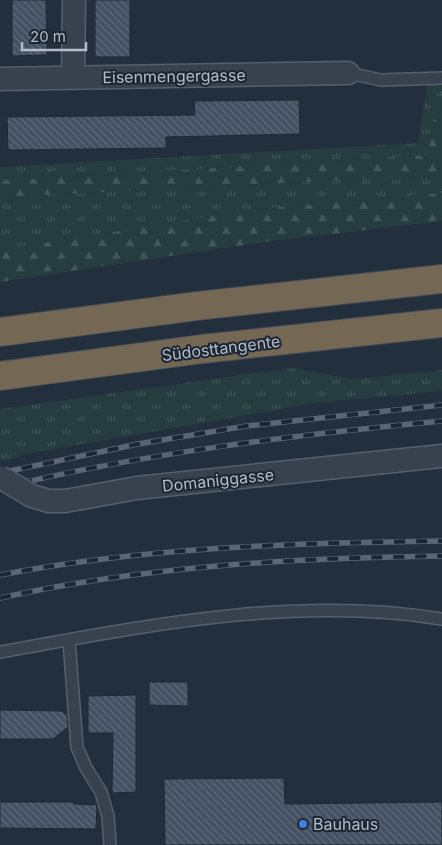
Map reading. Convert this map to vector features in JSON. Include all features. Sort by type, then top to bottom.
[{"type":"highway","points":[[0,332],[196,306],[442,279]]},
{"type":"highway","name":"Südosttangente","points":[[0,376],[202,349],[442,323]]},
{"type":"street","points":[[73,77],[74,0]]},
{"type":"street","name":"Eisenmengergasse","points":[[0,79],[348,73]]},
{"type":"street","name":"Domaniggasse","points":[[0,477],[32,496],[48,501],[65,501],[137,488],[442,456]]},
{"type":"lane","points":[[348,73],[381,80],[442,78]]},
{"type":"lane","points":[[0,652],[137,627],[213,618],[322,610],[412,614],[442,619]]},
{"type":"lane","points":[[68,640],[77,747],[86,768],[102,792],[108,816],[110,845]]},
{"type":"green space","points":[[428,78],[442,78],[442,109],[431,124],[429,155],[0,181],[0,167],[418,143]]},
{"type":"green space","points":[[442,109],[442,175],[0,197],[0,181],[429,155],[431,124]]},
{"type":"green space","points":[[442,175],[442,193],[258,209],[0,250],[0,197]]},
{"type":"green space","points":[[442,193],[442,221],[264,242],[0,282],[0,250],[258,209]]},
{"type":"green space","points":[[292,368],[353,379],[442,370],[442,391],[315,403],[37,452],[0,461],[0,409]]},
{"type":"building","points":[[12,0],[46,0],[47,55],[12,56]]},
{"type":"building","points":[[95,0],[130,0],[130,57],[95,57]]},
{"type":"building","points":[[299,100],[300,134],[166,137],[166,148],[8,150],[7,117],[195,115],[194,101]]},
{"type":"building","points":[[149,682],[188,682],[188,706],[149,705]]},
{"type":"building","points":[[136,695],[136,792],[112,793],[113,733],[88,733],[88,696]]},
{"type":"building","points":[[0,710],[62,711],[67,716],[68,727],[53,739],[0,739]]},
{"type":"building","name":"Bauhaus","points":[[284,778],[285,804],[442,802],[442,845],[165,845],[164,779]]},
{"type":"building","points":[[0,802],[74,802],[74,804],[97,805],[96,829],[0,828]]},
{"type":"railway","points":[[0,473],[138,444],[246,426],[442,405]]},
{"type":"railway","points":[[0,488],[165,455],[331,432],[442,421]]},
{"type":"railway","points":[[0,575],[110,558],[165,552],[276,545],[442,541]]},
{"type":"railway","points":[[0,598],[109,578],[165,571],[275,562],[442,556]]},
{"type":"place","name":"Bauhaus","points":[[303,824]]}]
